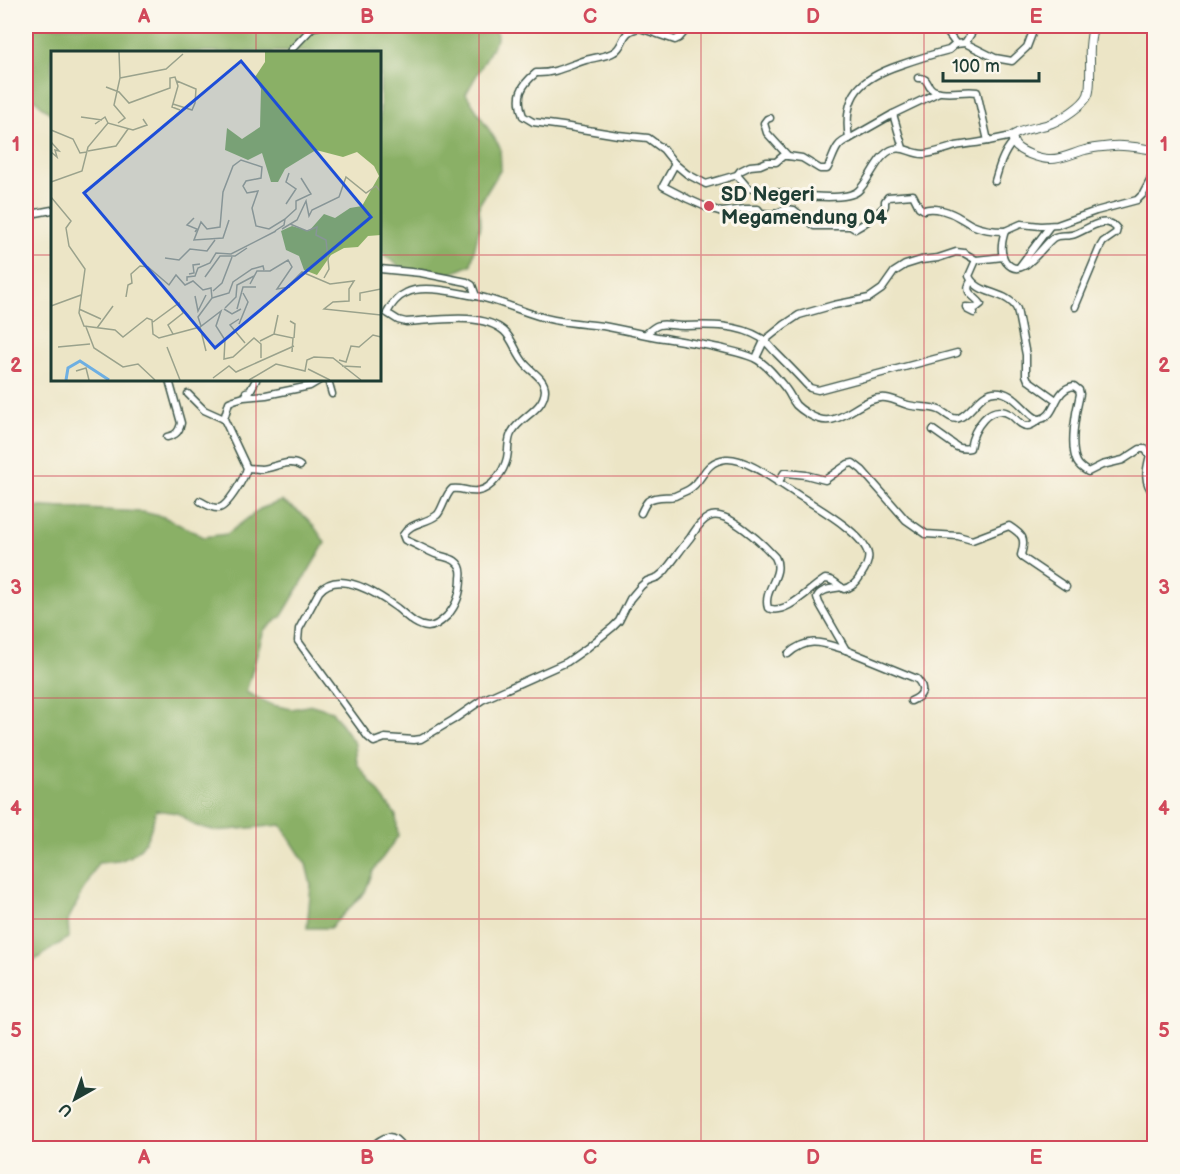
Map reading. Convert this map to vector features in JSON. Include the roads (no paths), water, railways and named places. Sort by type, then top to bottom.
[{"type":"street","points":[[290,51],[313,27],[319,26]]},
{"type":"street","points":[[683,26],[686,30],[677,40],[640,28],[629,31],[614,52],[546,73],[536,73],[521,88],[519,98],[523,116],[530,121],[592,132],[648,138],[663,149],[675,164],[694,178],[706,183],[736,176],[750,166],[776,162],[783,156],[802,158],[820,169],[827,169],[838,145],[843,141],[939,92]]},
{"type":"street","points":[[934,26],[947,32],[956,44]]},
{"type":"street","points":[[965,43],[976,26]]},
{"type":"street","points":[[849,139],[846,124],[853,96],[864,82],[880,72],[950,50],[956,44],[965,43],[995,58],[1012,61],[1027,47],[1035,26]]},
{"type":"street","points":[[995,181],[1003,157],[1019,131],[1053,123],[1083,102],[1088,95],[1093,26]]},
{"type":"street","points":[[918,78],[926,79],[929,87],[939,92],[977,92],[988,141]]},
{"type":"street","points":[[893,114],[903,148]]},
{"type":"street","points":[[770,118],[764,123],[767,133],[788,156]]},
{"type":"street","points":[[736,176],[748,188],[758,190],[831,197],[847,196],[858,191],[888,152],[894,149],[903,148],[922,154],[988,141],[1013,139]]},
{"type":"street","points":[[1013,139],[1015,146],[1025,152],[1049,159],[1087,149],[1116,146],[1155,150]]},
{"type":"street","points":[[675,164],[663,186],[688,200],[722,212],[758,209],[761,213],[774,214],[787,209],[794,210],[814,226],[850,226],[855,229],[866,224],[885,206],[888,196],[913,195],[919,207],[924,210],[930,208],[950,213],[970,225],[985,230],[1005,231],[1021,224],[1050,226],[1137,200],[1150,182],[1155,166]]},
{"type":"street","points":[[26,218],[51,210]]},
{"type":"street","points":[[1005,231],[1003,257],[1009,265],[1019,268],[1026,266],[1055,237],[1072,235],[1096,224],[1109,222],[1115,226],[1116,233],[1103,242],[1092,263],[1075,307]]},
{"type":"street","points":[[1019,268],[1050,226]]},
{"type":"street","points":[[756,358],[764,341],[799,315],[834,304],[869,298],[882,289],[894,272],[905,265],[956,252],[964,253],[976,260],[1003,257]]},
{"type":"street","points":[[976,260],[969,276],[971,281],[1014,303],[1026,355],[1028,380],[1056,400]]},
{"type":"street","points":[[382,270],[421,273],[467,282],[472,285],[476,296]]},
{"type":"street","points":[[971,281],[968,286],[969,292],[981,304],[976,308],[966,307],[974,313]]},
{"type":"street","points":[[841,587],[837,582],[825,579],[795,602],[782,608],[772,610],[768,608],[766,602],[776,578],[777,560],[772,553],[738,525],[725,518],[712,515],[699,526],[664,572],[641,586],[630,600],[619,621],[587,648],[567,662],[482,700],[421,739],[414,740],[385,738],[374,742],[368,737],[298,641],[298,629],[323,587],[341,582],[360,586],[374,593],[418,624],[432,627],[452,611],[461,590],[460,566],[456,562],[405,540],[403,536],[407,529],[437,515],[452,489],[475,492],[484,490],[492,483],[501,473],[506,460],[511,433],[540,405],[545,389],[543,383],[519,356],[509,337],[496,326],[454,318],[406,322],[383,313],[407,292],[428,289],[488,298],[524,312],[554,320],[605,326],[704,344],[756,358],[765,364],[798,407],[819,419],[835,419],[861,404],[878,398],[933,408],[958,418],[982,397],[1000,392],[1015,399],[1034,418],[1040,419]]},
{"type":"street","points":[[646,334],[657,325],[712,325],[751,333],[764,341],[810,388],[818,390],[957,353]]},
{"type":"street","points":[[167,437],[177,433],[181,423],[169,381]]},
{"type":"street","points":[[246,392],[250,391],[255,381]]},
{"type":"street","points":[[224,419],[229,402],[310,386],[318,381]]},
{"type":"street","points":[[328,381],[332,394]]},
{"type":"street","points":[[933,430],[957,447],[970,448],[972,437],[981,422],[993,412],[1006,413],[1023,426],[1031,425],[1046,417],[1061,393],[1069,386],[1074,386],[1079,390],[1073,428],[1075,454],[1082,468],[1088,472],[1113,461],[1123,460],[1144,449],[1150,455],[1146,478],[1148,486],[1155,494]]},
{"type":"street","points":[[188,394],[204,410],[224,419],[247,468],[240,486],[224,505],[216,508],[200,501]]},
{"type":"street","points":[[641,513],[648,501],[657,497],[675,496],[693,487],[706,468],[722,460],[732,459],[759,470],[845,526],[860,539],[868,553],[867,565],[852,587],[823,591],[817,597],[846,650]]},
{"type":"street","points":[[247,468],[261,469],[290,462],[300,466]]},
{"type":"street","points":[[778,483],[784,473],[825,480],[853,463],[906,520],[922,532],[972,540],[1009,526],[1022,535],[1025,544],[1021,555],[1023,558],[1066,587]]},
{"type":"street","points":[[788,654],[801,644],[807,643],[823,644],[846,650],[917,679],[923,689],[921,694],[911,701]]},
{"type":"street","points":[[370,1149],[378,1142],[392,1137],[403,1149]]},
{"type":"place","name":"SD Negeri Megamendung 04","points":[[709,206]]}]
